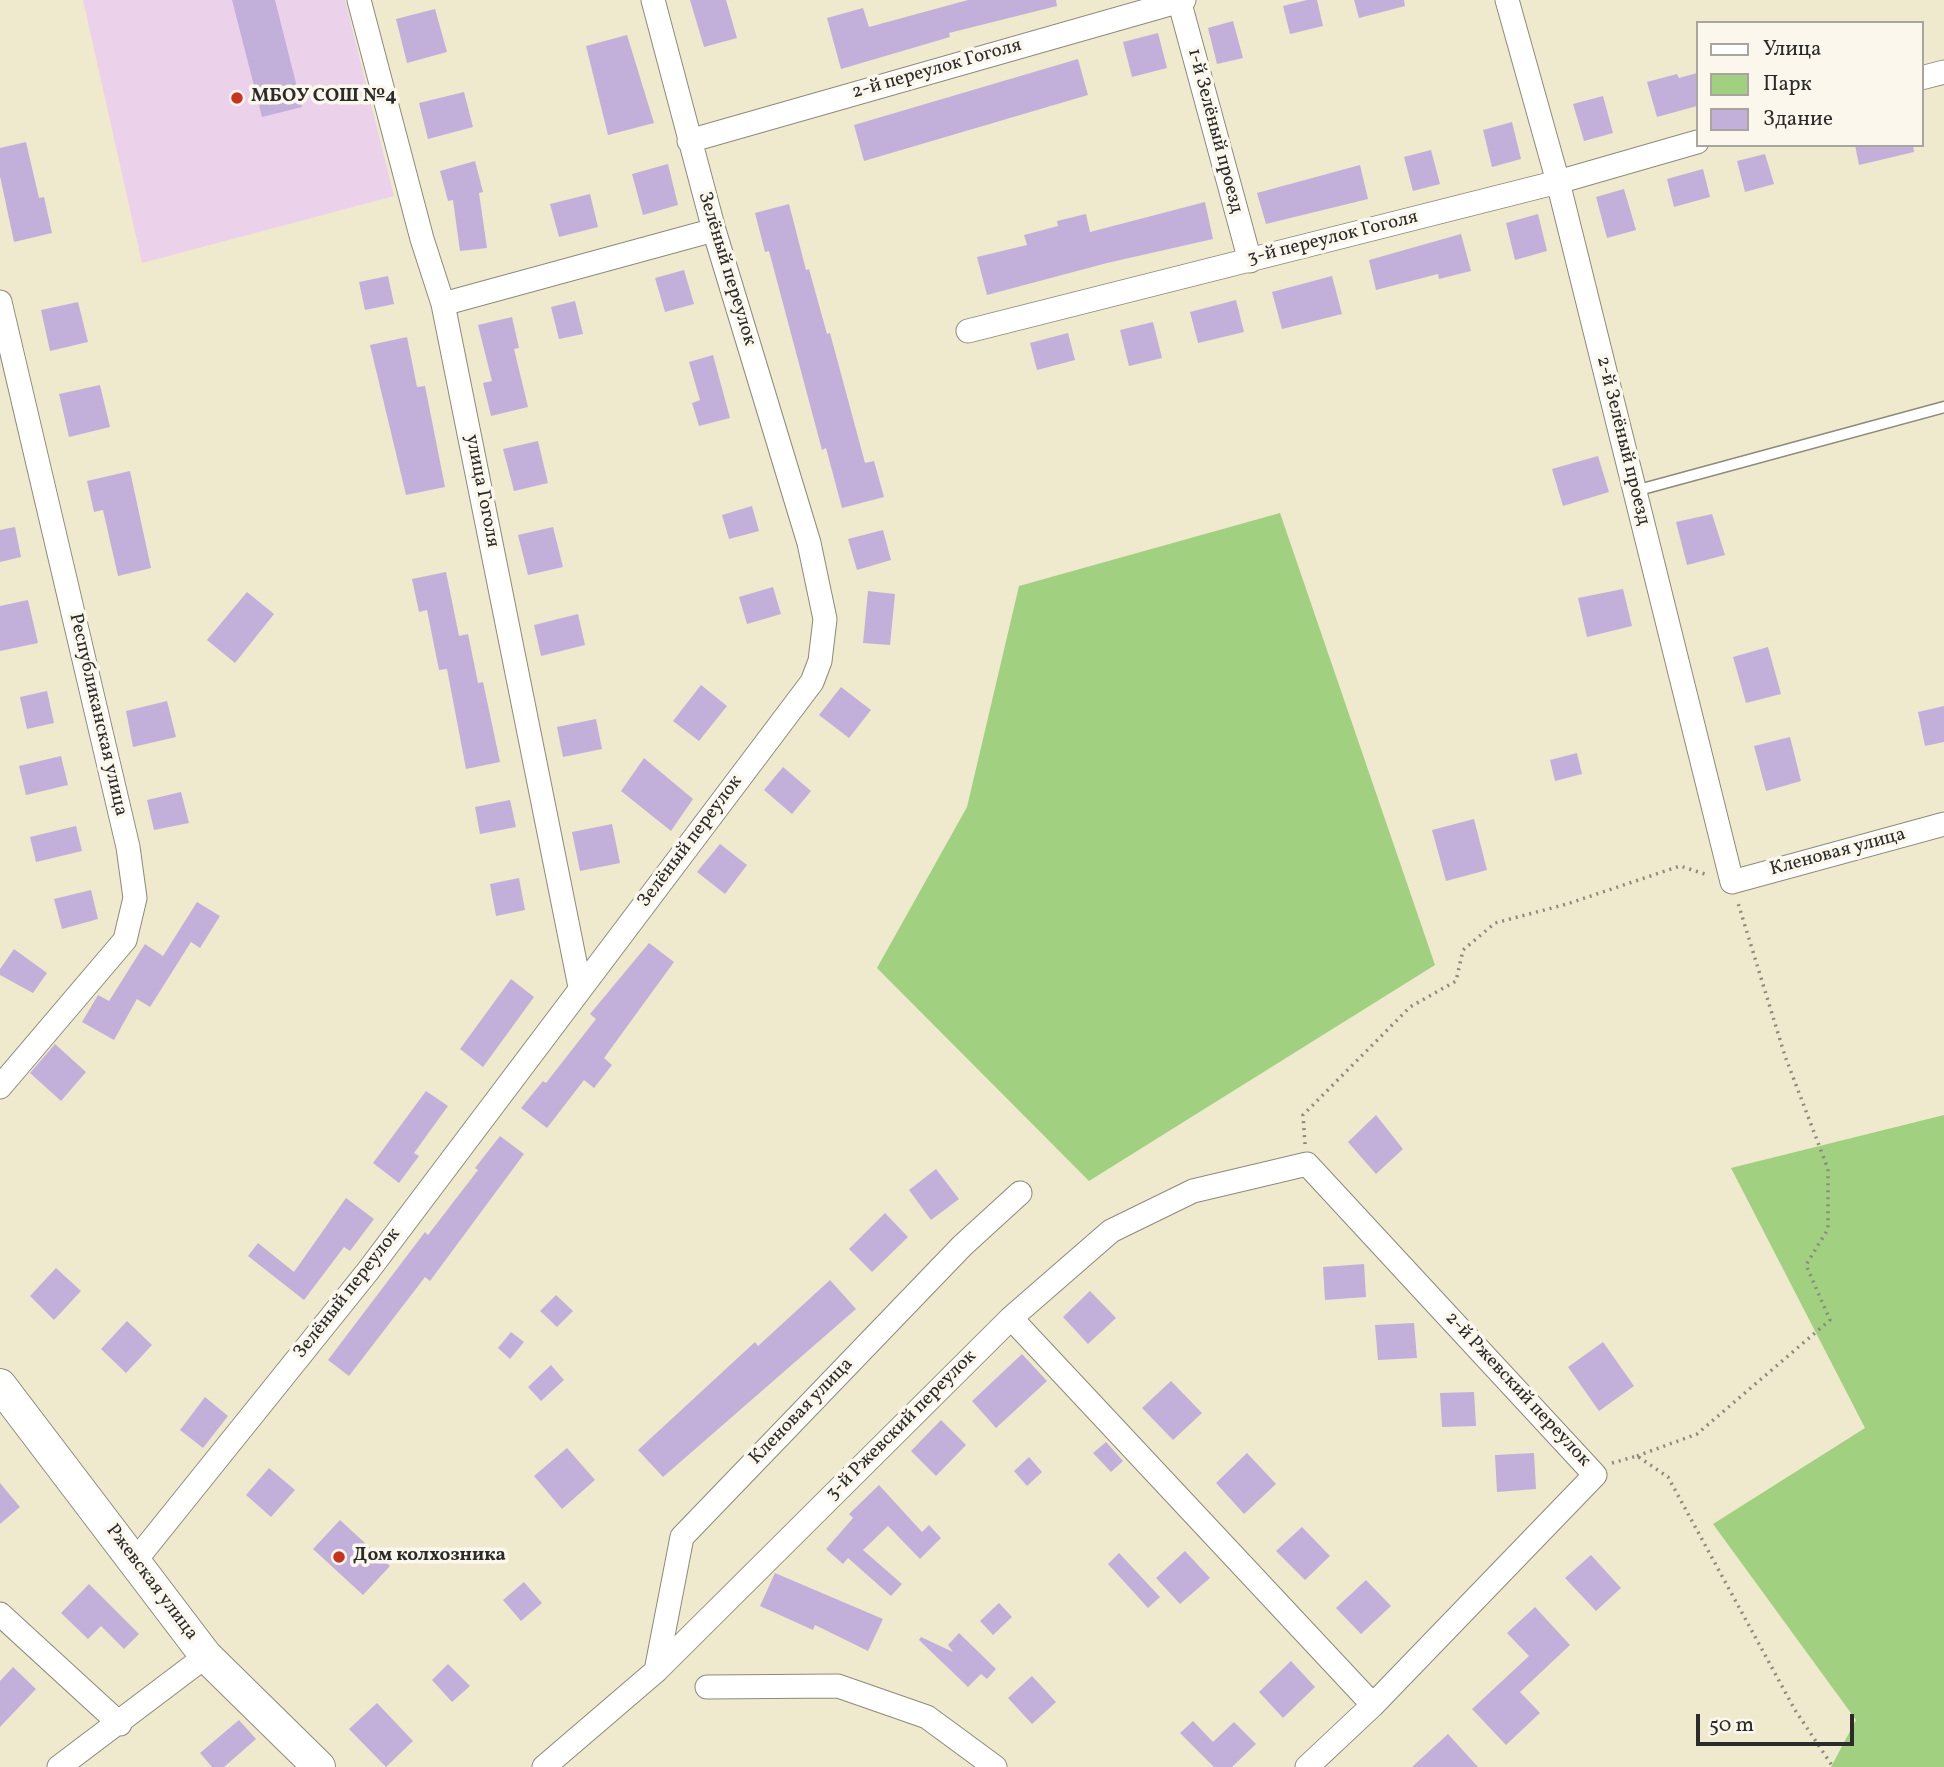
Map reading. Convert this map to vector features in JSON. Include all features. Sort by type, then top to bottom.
[{"type":"main road","name":"Ржевская улица","points":[[0,1385],[206,1656],[319,1767]]},
{"type":"street","name":"улица Гоголя","points":[[359,0],[422,239],[443,304],[580,987]]},
{"type":"street","name":"Зелёный переулок","points":[[135,1561],[368,1271],[812,682],[824,640],[822,598],[809,543],[714,230],[653,0]]},
{"type":"street","name":"2-й переулок Гоголя","points":[[689,141],[1181,0]]},
{"type":"street","name":"1-й Зелёный проезд","points":[[1181,0],[1251,261]]},
{"type":"street","name":"2-й Зелёный проезд","points":[[1507,0],[1558,182],[1732,882]]},
{"type":"street","points":[[1923,77],[1944,72]]},
{"type":"street","name":"3-й переулок Гоголя","points":[[968,331],[1558,182],[1696,142]]},
{"type":"street","points":[[443,304],[714,230]]},
{"type":"street","name":"Республиканская улица","points":[[0,302],[128,847],[135,898],[125,940],[0,1087]]},
{"type":"street","name":"Кленовая улица","points":[[1732,882],[1944,824]]},
{"type":"street","name":"3-й Ржевский переулок","points":[[544,1767],[656,1671],[1011,1318],[1111,1231],[1193,1191],[1307,1164]]},
{"type":"street","name":"2-й Ржевский переулок","points":[[1307,1164],[1595,1475],[1373,1704],[1307,1767]]},
{"type":"street","name":"Кленовая улица","points":[[656,1671],[682,1537],[962,1246],[1020,1193]]},
{"type":"street","points":[[1011,1318],[1373,1704]]},
{"type":"street","points":[[0,1614],[120,1724]]},
{"type":"street","points":[[59,1767],[120,1724],[206,1656]]},
{"type":"street","points":[[707,1687],[838,1686],[928,1717],[995,1767]]},
{"type":"lane","points":[[1634,491],[1944,407]]},
{"type":"path","points":[[1307,1164],[1303,1115],[1410,1007],[1457,981],[1463,950],[1495,923],[1567,904],[1680,866],[1732,882],[1785,1056],[1828,1169],[1828,1229],[1807,1265],[1830,1320],[1697,1434],[1637,1456],[1614,1461],[1595,1475]]},
{"type":"path","points":[[1637,1456],[1668,1477],[1795,1710],[1833,1767]]},
{"type":"shaded area","name":"МБОУ СОШ №4","points":[[83,0],[345,0],[394,196],[142,263]]},
{"type":"green space","points":[[1280,513],[1435,965],[1089,1181],[877,968],[967,807],[1019,586]]},
{"type":"green space","points":[[1944,1115],[1944,1767],[1831,1767],[1856,1720],[1713,1524],[1865,1428],[1731,1168]]},
{"type":"building","points":[[232,0],[275,0],[302,107],[262,117]]},
{"type":"building","points":[[690,0],[726,0],[737,38],[704,47]]},
{"type":"building","points":[[968,0],[1056,0],[1057,6],[949,33],[950,37],[841,69],[827,18],[863,8],[869,27]]},
{"type":"building","points":[[1317,0],[1323,26],[1290,34],[1283,6]]},
{"type":"building","points":[[1354,0],[1404,0],[1405,6],[1359,18]]},
{"type":"building","points":[[435,9],[447,52],[407,63],[396,19]]},
{"type":"building","points":[[1233,21],[1243,58],[1217,64],[1208,28]]},
{"type":"building","points":[[1158,33],[1167,68],[1132,77],[1123,42]]},
{"type":"building","points":[[627,35],[654,123],[608,135],[586,46]]},
{"type":"building","points":[[1078,59],[1088,95],[864,161],[854,125]]},
{"type":"building","points":[[1696,73],[1696,106],[1657,117],[1647,82],[1677,74],[1679,78]]},
{"type":"building","points":[[464,92],[473,127],[428,139],[419,103]]},
{"type":"building","points":[[1603,96],[1613,133],[1584,141],[1573,104]]},
{"type":"building","points":[[1512,122],[1521,159],[1492,167],[1483,130]]},
{"type":"building","points":[[26,142],[39,198],[44,197],[52,233],[14,242],[0,176],[0,148]]},
{"type":"building","points":[[1855,147],[1913,147],[1914,152],[1859,165]]},
{"type":"building","points":[[1431,150],[1440,184],[1413,191],[1404,157]]},
{"type":"building","points":[[1765,154],[1774,184],[1745,192],[1737,161]]},
{"type":"building","points":[[475,161],[483,192],[479,193],[487,248],[460,251],[453,200],[448,201],[440,171]]},
{"type":"building","points":[[668,164],[678,205],[643,215],[632,174]]},
{"type":"building","points":[[1360,165],[1368,199],[1266,224],[1257,193]]},
{"type":"building","points":[[1703,169],[1710,197],[1674,207],[1667,179]]},
{"type":"building","points":[[1624,189],[1636,230],[1607,238],[1596,197]]},
{"type":"building","points":[[590,194],[598,227],[559,237],[550,204]]},
{"type":"building","points":[[1205,202],[1213,239],[1107,263],[987,295],[977,257],[1027,245],[1024,235],[1058,226],[1057,221],[1086,214],[1090,232]]},
{"type":"building","points":[[789,204],[806,270],[809,269],[827,334],[830,333],[865,463],[874,461],[884,497],[842,508],[826,448],[822,450],[769,251],[765,252],[755,213]]},
{"type":"building","points":[[1538,214],[1547,251],[1515,260],[1506,223]]},
{"type":"building","points":[[1461,234],[1471,271],[1439,279],[1438,274],[1376,290],[1369,260]]},
{"type":"building","points":[[684,270],[694,304],[665,312],[655,278]]},
{"type":"building","points":[[388,276],[394,304],[365,310],[359,282]]},
{"type":"building","points":[[1332,276],[1342,314],[1282,329],[1272,292]]},
{"type":"building","points":[[1236,300],[1244,332],[1198,343],[1190,312]]},
{"type":"building","points":[[575,301],[583,334],[559,339],[551,307]]},
{"type":"building","points":[[78,302],[88,342],[50,351],[41,310]]},
{"type":"building","points":[[512,317],[519,348],[514,349],[528,407],[491,416],[483,383],[492,381],[478,325]]},
{"type":"building","points":[[1153,322],[1162,358],[1129,366],[1120,330]]},
{"type":"building","points":[[1068,333],[1075,360],[1037,370],[1030,343]]},
{"type":"building","points":[[407,337],[417,387],[425,386],[445,487],[406,495],[370,345]]},
{"type":"building","points":[[713,355],[730,418],[699,426],[692,403],[700,400],[689,362]]},
{"type":"building","points":[[100,385],[110,427],[69,437],[59,394]]},
{"type":"building","points":[[538,441],[548,483],[514,491],[503,449]]},
{"type":"building","points":[[1598,456],[1609,492],[1563,506],[1552,469]]},
{"type":"building","points":[[130,471],[151,568],[118,576],[103,510],[94,512],[87,481]]},
{"type":"building","points":[[752,506],[759,531],[729,539],[722,515]]},
{"type":"building","points":[[1712,514],[1725,555],[1687,565],[1676,522]]},
{"type":"building","points":[[15,527],[21,557],[0,562],[0,530]]},
{"type":"building","points":[[553,527],[563,567],[528,575],[518,535]]},
{"type":"building","points":[[883,530],[891,560],[857,570],[848,539]]},
{"type":"building","points":[[446,572],[459,636],[468,634],[478,683],[483,682],[500,762],[466,769],[447,669],[439,670],[427,610],[419,612],[412,579]]},
{"type":"building","points":[[773,587],[781,614],[747,624],[739,597]]},
{"type":"building","points":[[1623,589],[1632,626],[1587,637],[1578,598]]},
{"type":"building","points":[[868,591],[895,594],[890,645],[863,643]]},
{"type":"building","points":[[247,592],[274,614],[235,663],[207,640]]},
{"type":"building","points":[[28,600],[38,643],[0,651],[0,606]]},
{"type":"building","points":[[578,614],[585,645],[541,656],[534,625]]},
{"type":"building","points":[[1768,647],[1781,694],[1746,703],[1733,657]]},
{"type":"building","points":[[701,685],[727,706],[699,741],[673,721]]},
{"type":"building","points":[[841,687],[871,710],[849,738],[819,715]]},
{"type":"building","points":[[47,691],[54,723],[27,729],[20,697]]},
{"type":"building","points":[[167,701],[176,737],[133,747],[126,711]]},
{"type":"building","points":[[1944,706],[1944,742],[1925,746],[1918,712]]},
{"type":"building","points":[[596,719],[602,749],[563,757],[557,727]]},
{"type":"building","points":[[1790,737],[1801,781],[1766,791],[1754,746]]},
{"type":"building","points":[[1577,753],[1582,774],[1555,781],[1550,760]]},
{"type":"building","points":[[61,756],[68,785],[26,795],[19,766]]},
{"type":"building","points":[[644,758],[693,799],[671,831],[621,791]]},
{"type":"building","points":[[783,767],[811,791],[792,814],[764,790]]},
{"type":"building","points":[[181,792],[189,823],[154,830],[147,800]]},
{"type":"building","points":[[510,800],[516,827],[480,834],[475,807]]},
{"type":"building","points":[[1474,819],[1487,870],[1446,881],[1432,830]]},
{"type":"building","points":[[612,824],[620,863],[580,871],[572,832]]},
{"type":"building","points":[[76,826],[82,851],[36,862],[30,837]]},
{"type":"building","points":[[720,844],[747,865],[725,894],[697,872]]},
{"type":"building","points":[[519,878],[525,910],[496,916],[490,884]]},
{"type":"building","points":[[91,890],[98,919],[62,929],[54,899]]},
{"type":"building","points":[[197,902],[220,916],[200,948],[191,942],[150,1007],[137,999],[114,1040],[82,1022],[98,995],[109,1001],[145,944],[163,956]]},
{"type":"building","points":[[649,943],[674,962],[604,1058],[612,1065],[594,1088],[584,1080],[547,1128],[521,1108],[543,1081],[546,1083],[596,1019],[590,1014]]},
{"type":"building","points":[[14,949],[47,973],[33,993],[0,975],[0,969]]},
{"type":"building","points":[[511,979],[534,997],[483,1067],[460,1049]]},
{"type":"building","points":[[55,1044],[86,1072],[61,1101],[30,1073]]},
{"type":"building","points":[[426,1091],[448,1106],[414,1153],[419,1156],[399,1183],[373,1163]]},
{"type":"building","points":[[1376,1115],[1403,1149],[1376,1174],[1348,1142]]},
{"type":"building","points":[[500,1136],[524,1154],[430,1281],[425,1277],[349,1376],[328,1360],[425,1232],[428,1235],[478,1170],[475,1168]]},
{"type":"building","points":[[936,1169],[959,1199],[931,1220],[909,1190]]},
{"type":"building","points":[[346,1198],[374,1219],[350,1251],[344,1247],[304,1300],[248,1256],[258,1243],[294,1272]]},
{"type":"building","points":[[885,1213],[908,1237],[872,1272],[849,1249]]},
{"type":"building","points":[[1364,1264],[1366,1297],[1325,1300],[1323,1267]]},
{"type":"building","points":[[56,1268],[81,1291],[54,1320],[30,1296]]},
{"type":"building","points":[[830,1280],[856,1309],[663,1477],[638,1450],[755,1342],[758,1346]]},
{"type":"building","points":[[1090,1291],[1116,1318],[1088,1344],[1063,1317]]},
{"type":"building","points":[[556,1295],[573,1311],[557,1327],[540,1311]]},
{"type":"building","points":[[127,1321],[152,1345],[126,1373],[101,1349]]},
{"type":"building","points":[[1414,1323],[1417,1358],[1378,1360],[1375,1325]]},
{"type":"building","points":[[511,1332],[524,1342],[510,1359],[498,1348]]},
{"type":"building","points":[[1603,1342],[1634,1386],[1599,1411],[1568,1367]]},
{"type":"building","points":[[1022,1354],[1047,1381],[996,1428],[972,1401]]},
{"type":"building","points":[[551,1365],[564,1380],[541,1401],[528,1387]]},
{"type":"building","points":[[1171,1381],[1202,1413],[1173,1440],[1142,1408]]},
{"type":"building","points":[[1474,1392],[1476,1426],[1442,1427],[1440,1393]]},
{"type":"building","points":[[205,1397],[228,1416],[203,1448],[180,1430]]},
{"type":"building","points":[[941,1420],[966,1445],[936,1476],[911,1451]]},
{"type":"building","points":[[1106,1442],[1123,1461],[1111,1472],[1093,1453]]},
{"type":"building","points":[[567,1448],[595,1480],[562,1509],[534,1476]]},
{"type":"building","points":[[1247,1453],[1276,1484],[1244,1514],[1216,1483]]},
{"type":"building","points":[[1534,1453],[1536,1489],[1497,1492],[1495,1455]]},
{"type":"building","points":[[1029,1457],[1042,1472],[1027,1486],[1014,1471]]},
{"type":"building","points":[[269,1468],[295,1490],[271,1517],[246,1495]]},
{"type":"building","points":[[0,1483],[20,1507],[0,1524]]},
{"type":"building","points":[[879,1485],[922,1532],[929,1525],[941,1538],[920,1559],[888,1526],[863,1550],[902,1584],[891,1596],[848,1558],[843,1564],[826,1549],[853,1518],[849,1514]]},
{"type":"building","points":[[340,1520],[390,1566],[363,1595],[313,1549]]},
{"type":"building","points":[[1302,1527],[1330,1556],[1305,1580],[1276,1551]]},
{"type":"building","points":[[1185,1551],[1210,1578],[1180,1604],[1156,1578]]},
{"type":"building","points":[[1119,1553],[1160,1597],[1148,1608],[1108,1564]]},
{"type":"building","points":[[1591,1555],[1621,1588],[1596,1611],[1565,1578]]},
{"type":"building","points":[[775,1573],[883,1619],[868,1651],[815,1625],[813,1630],[760,1606]]},
{"type":"building","points":[[1366,1580],[1391,1606],[1361,1634],[1336,1608]]},
{"type":"building","points":[[524,1582],[542,1603],[521,1621],[503,1600]]},
{"type":"building","points":[[89,1584],[139,1634],[124,1649],[101,1626],[88,1639],[61,1613]]},
{"type":"building","points":[[999,1603],[1012,1617],[993,1635],[980,1621]]},
{"type":"building","points":[[1535,1607],[1570,1645],[1520,1692],[1540,1713],[1506,1745],[1472,1709],[1529,1656],[1507,1633]]},
{"type":"building","points":[[959,1633],[996,1669],[987,1679],[981,1674],[968,1687],[919,1640],[921,1637],[953,1652],[948,1645]]},
{"type":"building","points":[[1291,1661],[1315,1687],[1283,1718],[1259,1692]]},
{"type":"building","points":[[448,1664],[470,1686],[452,1702],[432,1680]]},
{"type":"building","points":[[13,1667],[36,1689],[0,1727],[0,1681]]},
{"type":"building","points":[[1032,1676],[1056,1702],[1032,1724],[1008,1698]]},
{"type":"building","points":[[377,1703],[413,1741],[386,1767],[349,1729]]},
{"type":"building","points":[[239,1720],[256,1739],[224,1767],[212,1767],[200,1753]]},
{"type":"building","points":[[1193,1721],[1213,1742],[1234,1722],[1256,1744],[1232,1767],[1214,1767],[1180,1733]]},
{"type":"building","points":[[1448,1734],[1478,1767],[1412,1767]]},
{"type":"place","name":"МБОУ СОШ №4","points":[[237,98]]},
{"type":"place","name":"Дом колхозника","points":[[339,1557]]}]
